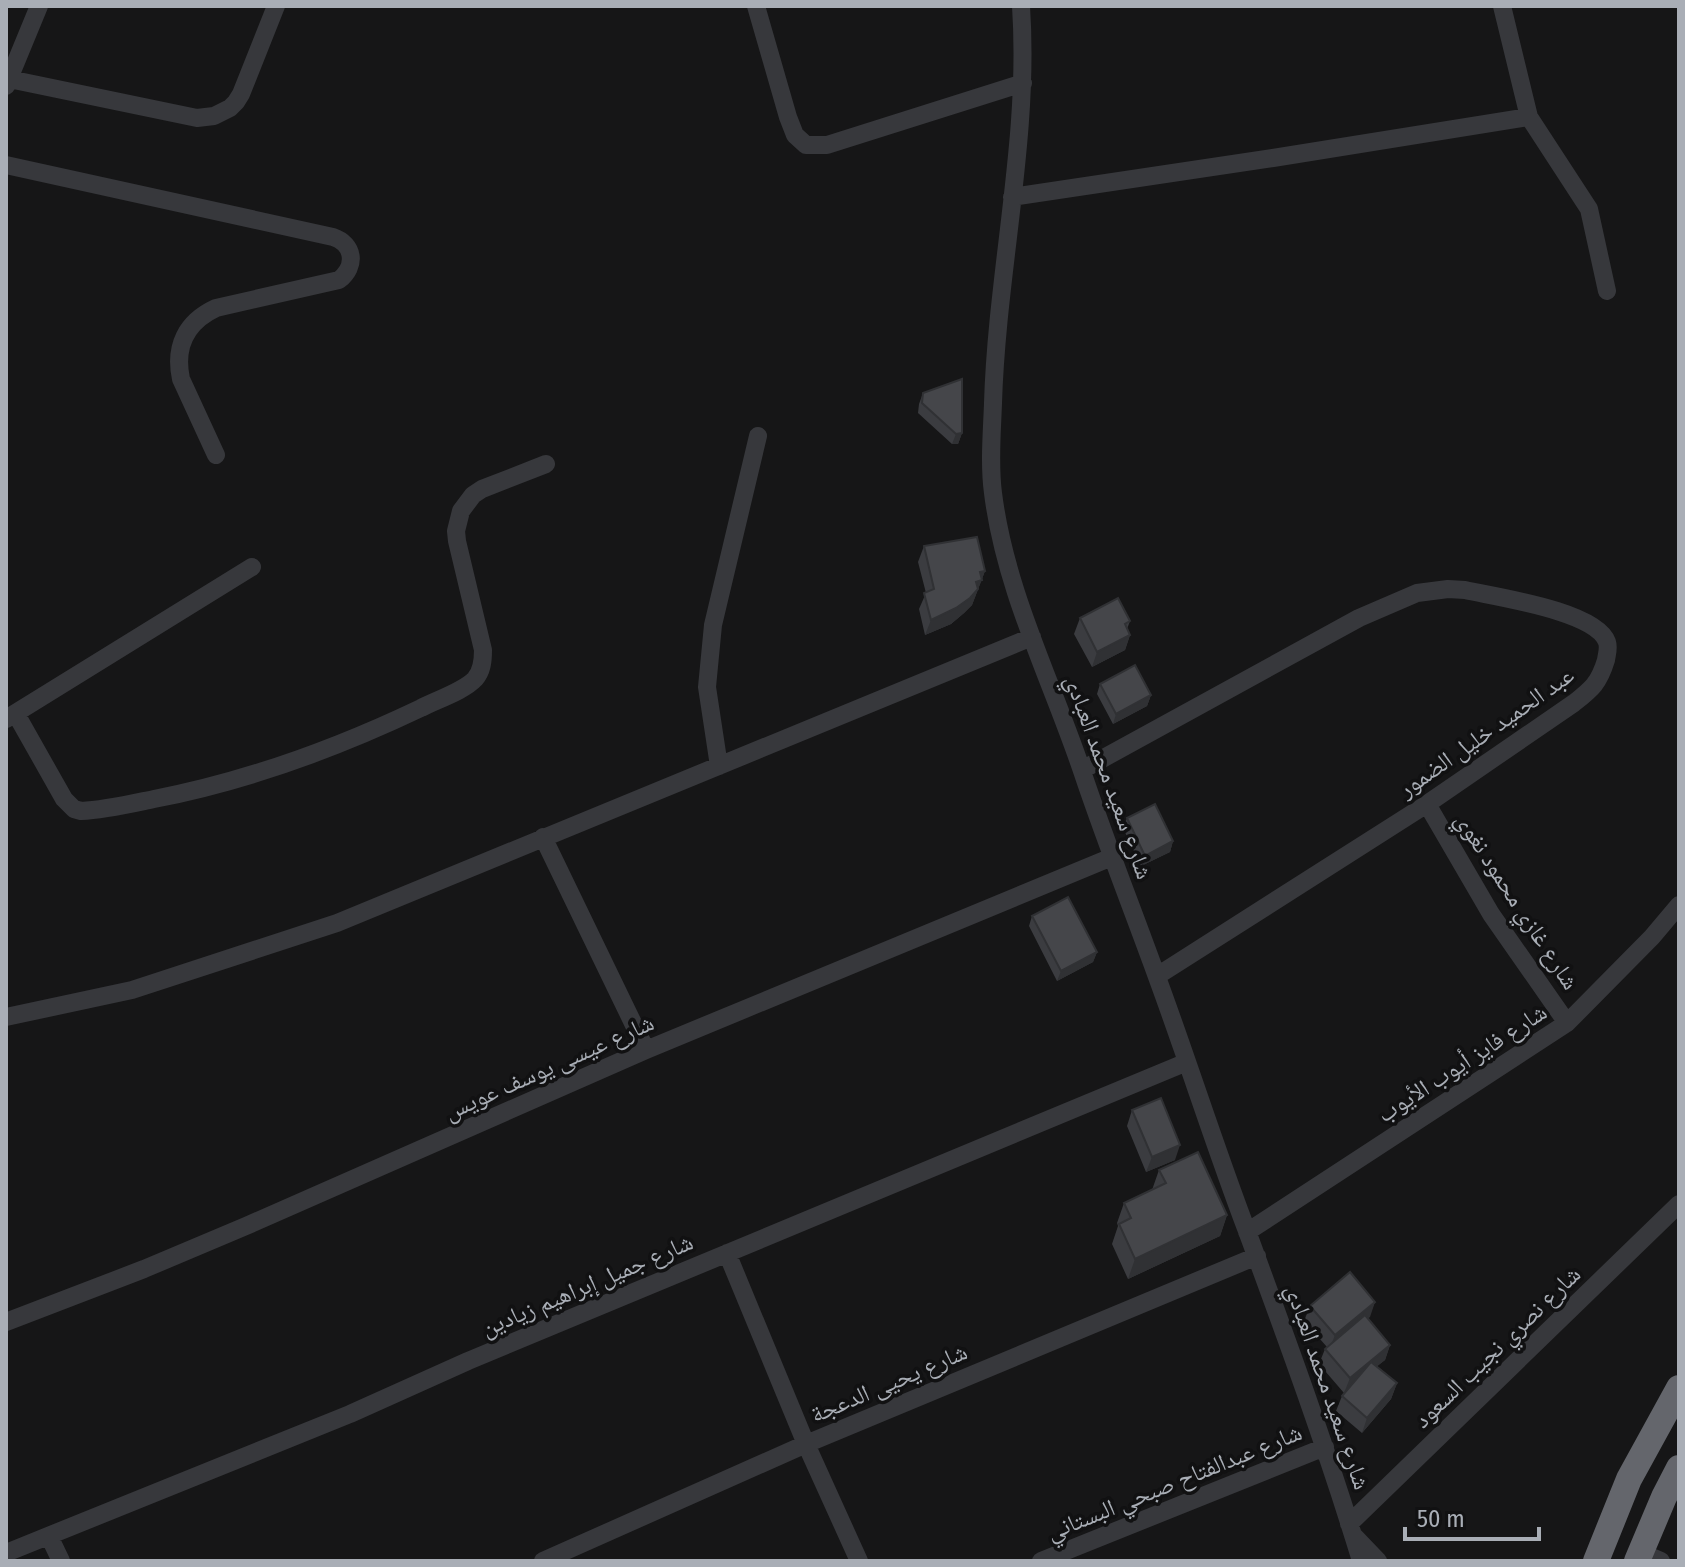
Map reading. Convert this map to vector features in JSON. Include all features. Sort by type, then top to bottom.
[{"type":"highway","points":[[1596,1561],[1629,1479],[1679,1388]]},
{"type":"highway","points":[[1646,1558],[1679,1468]]},
{"type":"street","points":[[39,6],[7,83],[197,118],[214,116],[230,108],[241,94],[276,6]]},
{"type":"street","points":[[756,6],[788,117],[795,135],[806,145],[827,145],[1023,83]]},
{"type":"street","name":"شارع سعيد محمد العبادي","points":[[1021,6],[1023,83],[1019,144],[994,374],[991,473],[1003,543],[1032,637],[1325,1447],[1361,1561]]},
{"type":"street","points":[[1502,6],[1529,117],[1589,209],[1607,291]]},
{"type":"street","points":[[1012,197],[1529,117]]},
{"type":"street","points":[[6,165],[333,237],[349,249],[349,269],[339,280],[216,308],[188,329],[180,349],[181,379],[216,455]]},
{"type":"street","points":[[719,766],[707,687],[713,625],[758,436]]},
{"type":"street","points":[[252,567],[11,717],[64,799],[74,809],[81,811],[177,795],[264,771],[358,737],[468,685],[482,666],[483,650],[457,541],[457,521],[473,495],[482,489],[546,464]]},
{"type":"street","name":"عبد الحميد خليل الضمور","points":[[1082,770],[1359,618],[1417,593],[1465,590],[1568,614],[1588,622],[1606,638],[1609,646],[1601,677],[1588,691],[1427,804],[1157,976]]},
{"type":"street","points":[[6,1017],[132,990],[337,923],[1032,637]]},
{"type":"street","name":"شارع غازي محمود نغوي","points":[[1427,804],[1491,914],[1567,1023]]},
{"type":"street","points":[[543,837],[646,1050]]},
{"type":"street","name":"شارع عيسى يوسف عويس","points":[[8,1315],[144,1269],[646,1050],[1112,857]]},
{"type":"street","name":"شارع فايز أيوب الأيوب","points":[[1247,1232],[1567,1023],[1678,908]]},
{"type":"street","name":"شارع جميل إبراهيم زيادين","points":[[6,1553],[292,1438],[468,1361],[1187,1062]]},
{"type":"street","name":"شارع نصري نجيب السعود","points":[[1351,1529],[1679,1204]]},
{"type":"street","points":[[727,1253],[806,1444],[859,1561]]},
{"type":"street","name":"شارع يحيى الدعجة","points":[[543,1561],[806,1444],[1257,1256]]},
{"type":"street","name":"شارع عبدالفتاح صبحي البستاني","points":[[1041,1561],[1325,1447]]},
{"type":"street","name":"شارع سعيد محمد العبادي","points":[[1351,1529],[1378,1561]]},
{"type":"street","points":[[49,1536],[61,1561]]},
{"type":"building","points":[[962,379],[962,433],[956,434],[922,403],[923,393]]},
{"type":"building","points":[[977,537],[985,571],[980,572],[982,580],[976,582],[978,589],[956,608],[931,620],[924,593],[934,589],[924,546]]},
{"type":"building","points":[[1118,598],[1130,621],[1125,624],[1130,635],[1097,652],[1080,618]]},
{"type":"building","points":[[1135,665],[1151,695],[1116,714],[1100,684]]},
{"type":"building","points":[[1155,804],[1173,841],[1145,856],[1127,818]]},
{"type":"building","points":[[1068,897],[1097,952],[1061,971],[1032,916]]},
{"type":"building","points":[[1161,1098],[1180,1145],[1152,1157],[1132,1110]]},
{"type":"building","points":[[1198,1152],[1227,1215],[1135,1259],[1119,1224],[1131,1218],[1124,1203],[1166,1183],[1159,1170]]},
{"type":"building","points":[[1350,1272],[1375,1302],[1335,1335],[1310,1306]]},
{"type":"building","points":[[1365,1315],[1390,1345],[1350,1378],[1325,1349]]},
{"type":"building","points":[[1371,1362],[1397,1383],[1367,1418],[1342,1396]]}]
